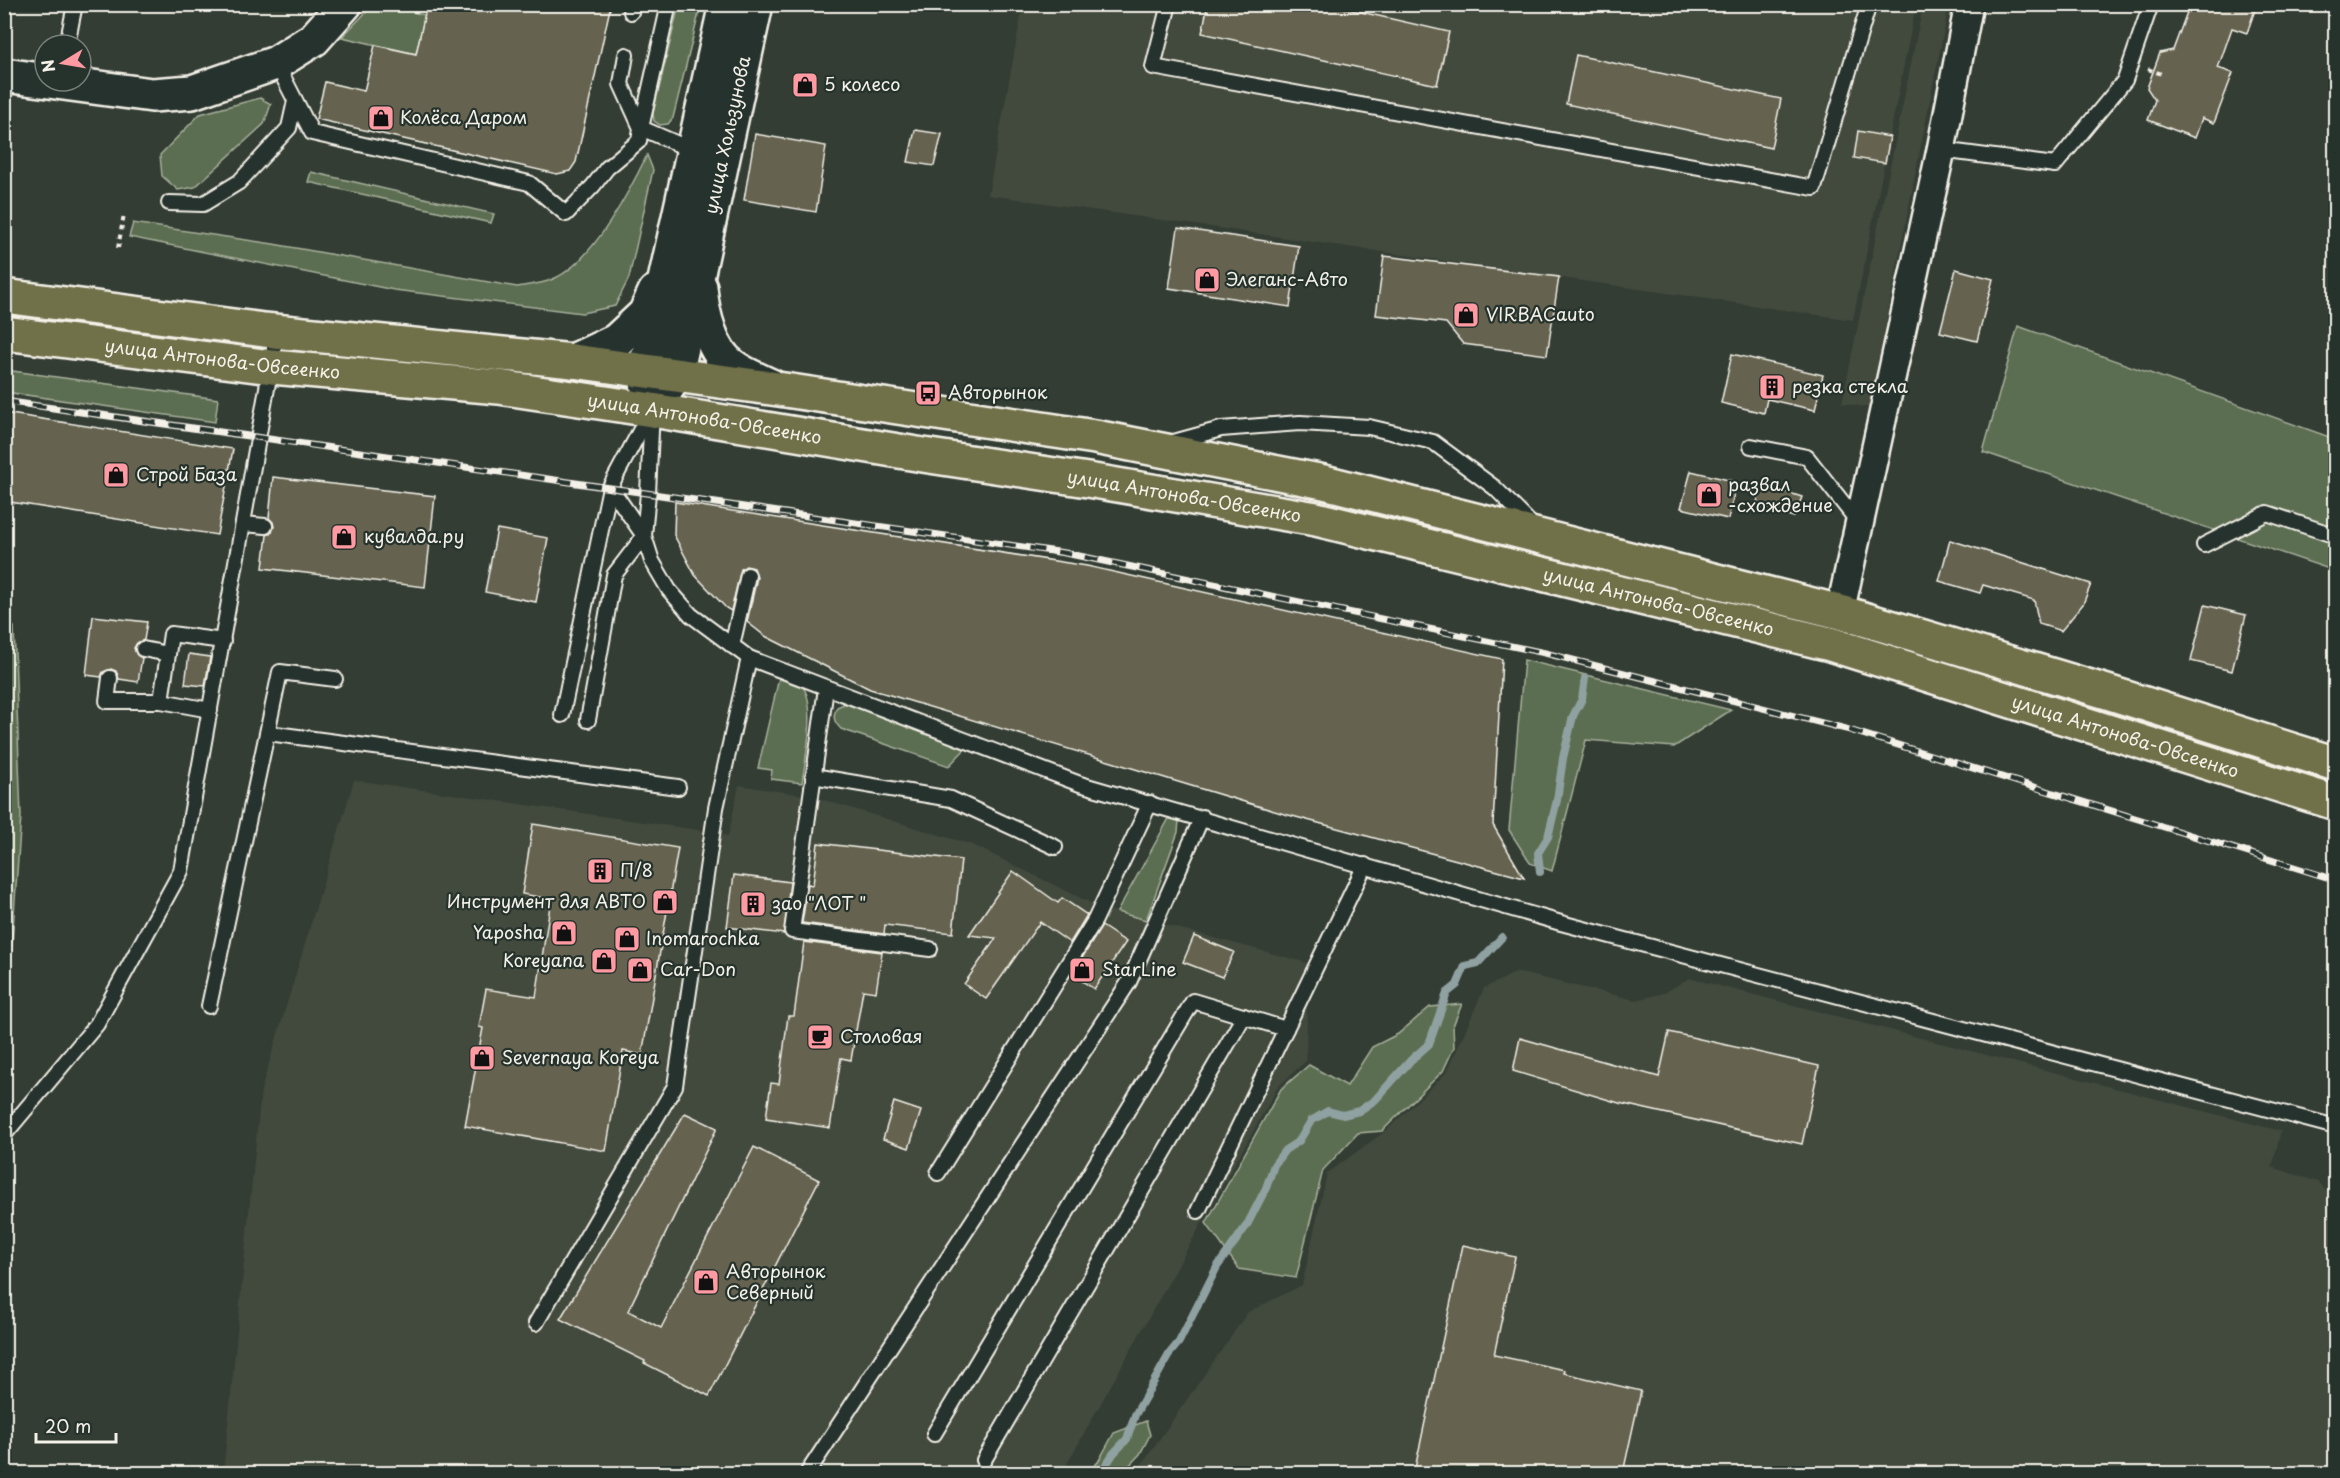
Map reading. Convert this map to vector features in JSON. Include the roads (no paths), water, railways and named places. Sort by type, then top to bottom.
[{"type":"highway","name":"улица Антонова-Овсеенко","points":[[4,296],[277,332],[573,361],[1095,436],[1324,482],[1840,612],[2336,764]]},
{"type":"highway","name":"улица Антонова-Овсеенко","points":[[4,333],[272,367],[500,387],[1088,480],[1316,519],[1830,644],[2336,803]]},
{"type":"main road","points":[[93,87],[152,95],[192,92],[276,63],[314,39],[345,4]]},
{"type":"main road","name":"улица Хользунова","points":[[726,4],[694,151],[684,263],[702,303],[713,342],[732,366],[778,389]]},
{"type":"main road","name":"улица Хользунова","points":[[652,410],[684,263],[756,4]]},
{"type":"main road","points":[[4,75],[33,79]]},
{"type":"main road","name":"улица Хользунова","points":[[573,361],[616,340],[645,314],[684,263]]},
{"type":"street","points":[[1840,612],[1941,150],[1969,4]]},
{"type":"lane","points":[[69,33],[75,4]]},
{"type":"lane","points":[[276,63],[312,133],[529,183],[566,213],[607,168],[639,141],[669,4]]},
{"type":"lane","points":[[1169,4],[1153,67],[1815,188],[1869,4]]},
{"type":"lane","points":[[1941,150],[2055,165],[2125,80],[2151,4]]},
{"type":"lane","points":[[626,55],[621,84],[641,128],[694,151]]},
{"type":"lane","points":[[169,203],[203,204],[239,182],[290,128],[295,101]]},
{"type":"lane","points":[[4,1136],[97,1024],[181,871],[277,332]]},
{"type":"lane","points":[[562,715],[610,487],[652,410]]},
{"type":"lane","points":[[588,720],[614,576],[644,536],[652,410]]},
{"type":"lane","points":[[1150,448],[1221,429],[1300,423],[1369,427],[1433,442],[1496,488],[1545,537]]},
{"type":"lane","points":[[1751,446],[1807,458],[1858,522]]},
{"type":"lane","points":[[610,487],[644,536],[652,561],[669,590],[692,615],[749,658],[1080,784],[1202,817],[1561,923],[2336,1127]]},
{"type":"lane","points":[[2204,545],[2267,513],[2336,536]]},
{"type":"lane","points":[[244,524],[264,526]]},
{"type":"lane","points":[[732,646],[748,575]]},
{"type":"lane","points":[[161,701],[171,634],[223,641]]},
{"type":"lane","points":[[143,649],[168,654]]},
{"type":"lane","points":[[537,1323],[675,1086],[716,808],[749,658]]},
{"type":"lane","points":[[209,1006],[280,672],[335,680]]},
{"type":"lane","points":[[110,678],[107,701],[161,701],[210,710]]},
{"type":"lane","points":[[826,688],[792,931],[930,949]]},
{"type":"lane","points":[[268,733],[678,787]]},
{"type":"lane","points":[[813,776],[951,799],[1055,847]]},
{"type":"lane","points":[[938,1173],[1095,920],[1150,803]]},
{"type":"lane","points":[[808,1472],[1129,982],[1202,817]]},
{"type":"lane","points":[[1198,1211],[1365,866]]},
{"type":"lane","points":[[934,1434],[1192,1001],[1286,1029]]},
{"type":"lane","points":[[984,1460],[1244,1016]]},
{"type":"waterway","points":[[1540,872],[1538,853],[1548,837],[1557,800],[1563,758],[1573,716],[1582,699],[1585,678]]},
{"type":"waterway","points":[[1100,1474],[1113,1454],[1127,1439],[1135,1415],[1170,1353],[1179,1342],[1217,1267],[1247,1225],[1266,1188],[1274,1165],[1285,1150],[1299,1141],[1311,1121],[1328,1111],[1343,1115],[1359,1111],[1375,1100],[1411,1060],[1429,1044],[1447,993],[1457,985],[1465,966],[1478,963],[1502,937]]},
{"type":"railway","points":[[4,401],[1065,553],[1545,653],[1846,729],[2336,880]]},
{"type":"place","name":"5 колесо","points":[[805,85]]},
{"type":"place","name":"Колёса Даром","points":[[381,118]]},
{"type":"place","name":"Элеганс-Авто","points":[[1207,280]]},
{"type":"place","name":"VIRBACauto","points":[[1466,315]]},
{"type":"place","name":"резка стекла","points":[[1772,387]]},
{"type":"place","name":"Авторынок","points":[[928,393]]},
{"type":"place","name":"Строй База","points":[[116,475]]},
{"type":"place","name":"развал -схождение","points":[[1709,495]]},
{"type":"place","name":"кувалда.ру","points":[[344,537]]},
{"type":"place","name":"П/8","points":[[600,871]]},
{"type":"place","name":"Инструмент для АВТО","points":[[665,902]]},
{"type":"place","name":"зао \"ЛОТ \"","points":[[753,904]]},
{"type":"place","name":"Yaposha","points":[[564,933]]},
{"type":"place","name":"Inomarochka","points":[[627,939]]},
{"type":"place","name":"Koreyana","points":[[604,961]]},
{"type":"place","name":"Car-Don","points":[[640,970]]},
{"type":"place","name":"StarLine","points":[[1082,970]]},
{"type":"place","name":"Столовая","points":[[820,1037]]},
{"type":"place","name":"Severnaya Koreya","points":[[482,1058]]},
{"type":"place","name":"Авторынок Северный","points":[[706,1282]]}]
